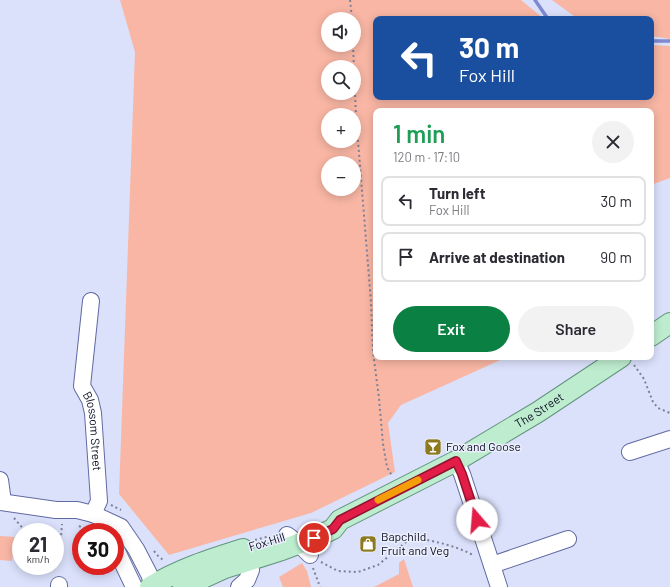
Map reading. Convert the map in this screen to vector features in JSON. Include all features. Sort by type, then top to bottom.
[{"type":"main road","points":[[654,334],[670,323]]},
{"type":"main road","name":"The Street","points":[[456,461],[623,360]]},
{"type":"main road","name":"Fox Hill","points":[[148,587],[208,560],[247,550],[292,542],[329,520],[340,520],[456,461]]},
{"type":"main road","name":"Fox Hill","points":[[183,587],[219,571],[247,550]]},
{"type":"street","name":"Blossom Street","points":[[91,301],[82,386],[90,400],[93,413],[96,508],[101,523]]},
{"type":"street","points":[[630,452],[670,439]]},
{"type":"street","points":[[456,461],[462,474],[499,587]]},
{"type":"street","points":[[0,480],[5,506],[56,510],[96,508],[121,527],[136,549],[149,574],[148,587]]},
{"type":"street","points":[[492,565],[568,539]]},
{"type":"street","name":"Fox Hill","points":[[239,587],[250,576],[251,570],[247,550]]},
{"type":"street","points":[[124,558],[148,587]]},
{"type":"path","points":[[350,0],[351,12]]},
{"type":"path","points":[[353,52],[356,116],[371,302],[373,352]]},
{"type":"path","points":[[374,360],[383,444],[387,467],[398,490]]},
{"type":"path","points":[[627,360],[636,366],[644,379],[653,402],[658,408],[670,413]]},
{"type":"path","points":[[96,508],[109,504],[124,513]]},
{"type":"path","points":[[5,506],[19,523]]},
{"type":"path","points":[[247,550],[292,542],[338,571],[358,572],[378,565],[412,537],[436,541],[460,548],[492,565]]},
{"type":"path","points":[[292,542],[320,587]]},
{"type":"path","points":[[152,549],[159,557],[167,562]]},
{"type":"shaded area","points":[[120,0],[521,0],[540,16],[373,16],[373,100],[654,100],[654,45],[670,46],[670,178],[654,184],[654,108],[373,108],[373,360],[500,360],[401,405],[388,423],[395,472],[311,513],[169,555],[119,494],[135,52]]},
{"type":"shaded area","points":[[552,0],[670,0],[670,39],[654,36],[654,16],[574,16]]},
{"type":"shaded area","points":[[0,536],[12,537],[12,561],[0,560]]},
{"type":"shaded area","points":[[404,559],[413,587],[374,587],[399,574],[399,563]]},
{"type":"shaded area","points":[[302,563],[307,571],[311,587],[283,587],[279,577]]},
{"type":"waterway","points":[[535,0],[546,16]]},
{"type":"waterway","points":[[654,41],[670,41]]},
{"type":"slow traffic","points":[[378,500],[418,480]]},
{"type":"place","name":"Fox and Goose","points":[[433,447]]},
{"type":"place","name":"Bapchild Fruit and Veg","points":[[368,544]]},
{"type":"route","points":[[314,538],[333,529],[340,520],[456,461],[462,474],[477,520]]}]
